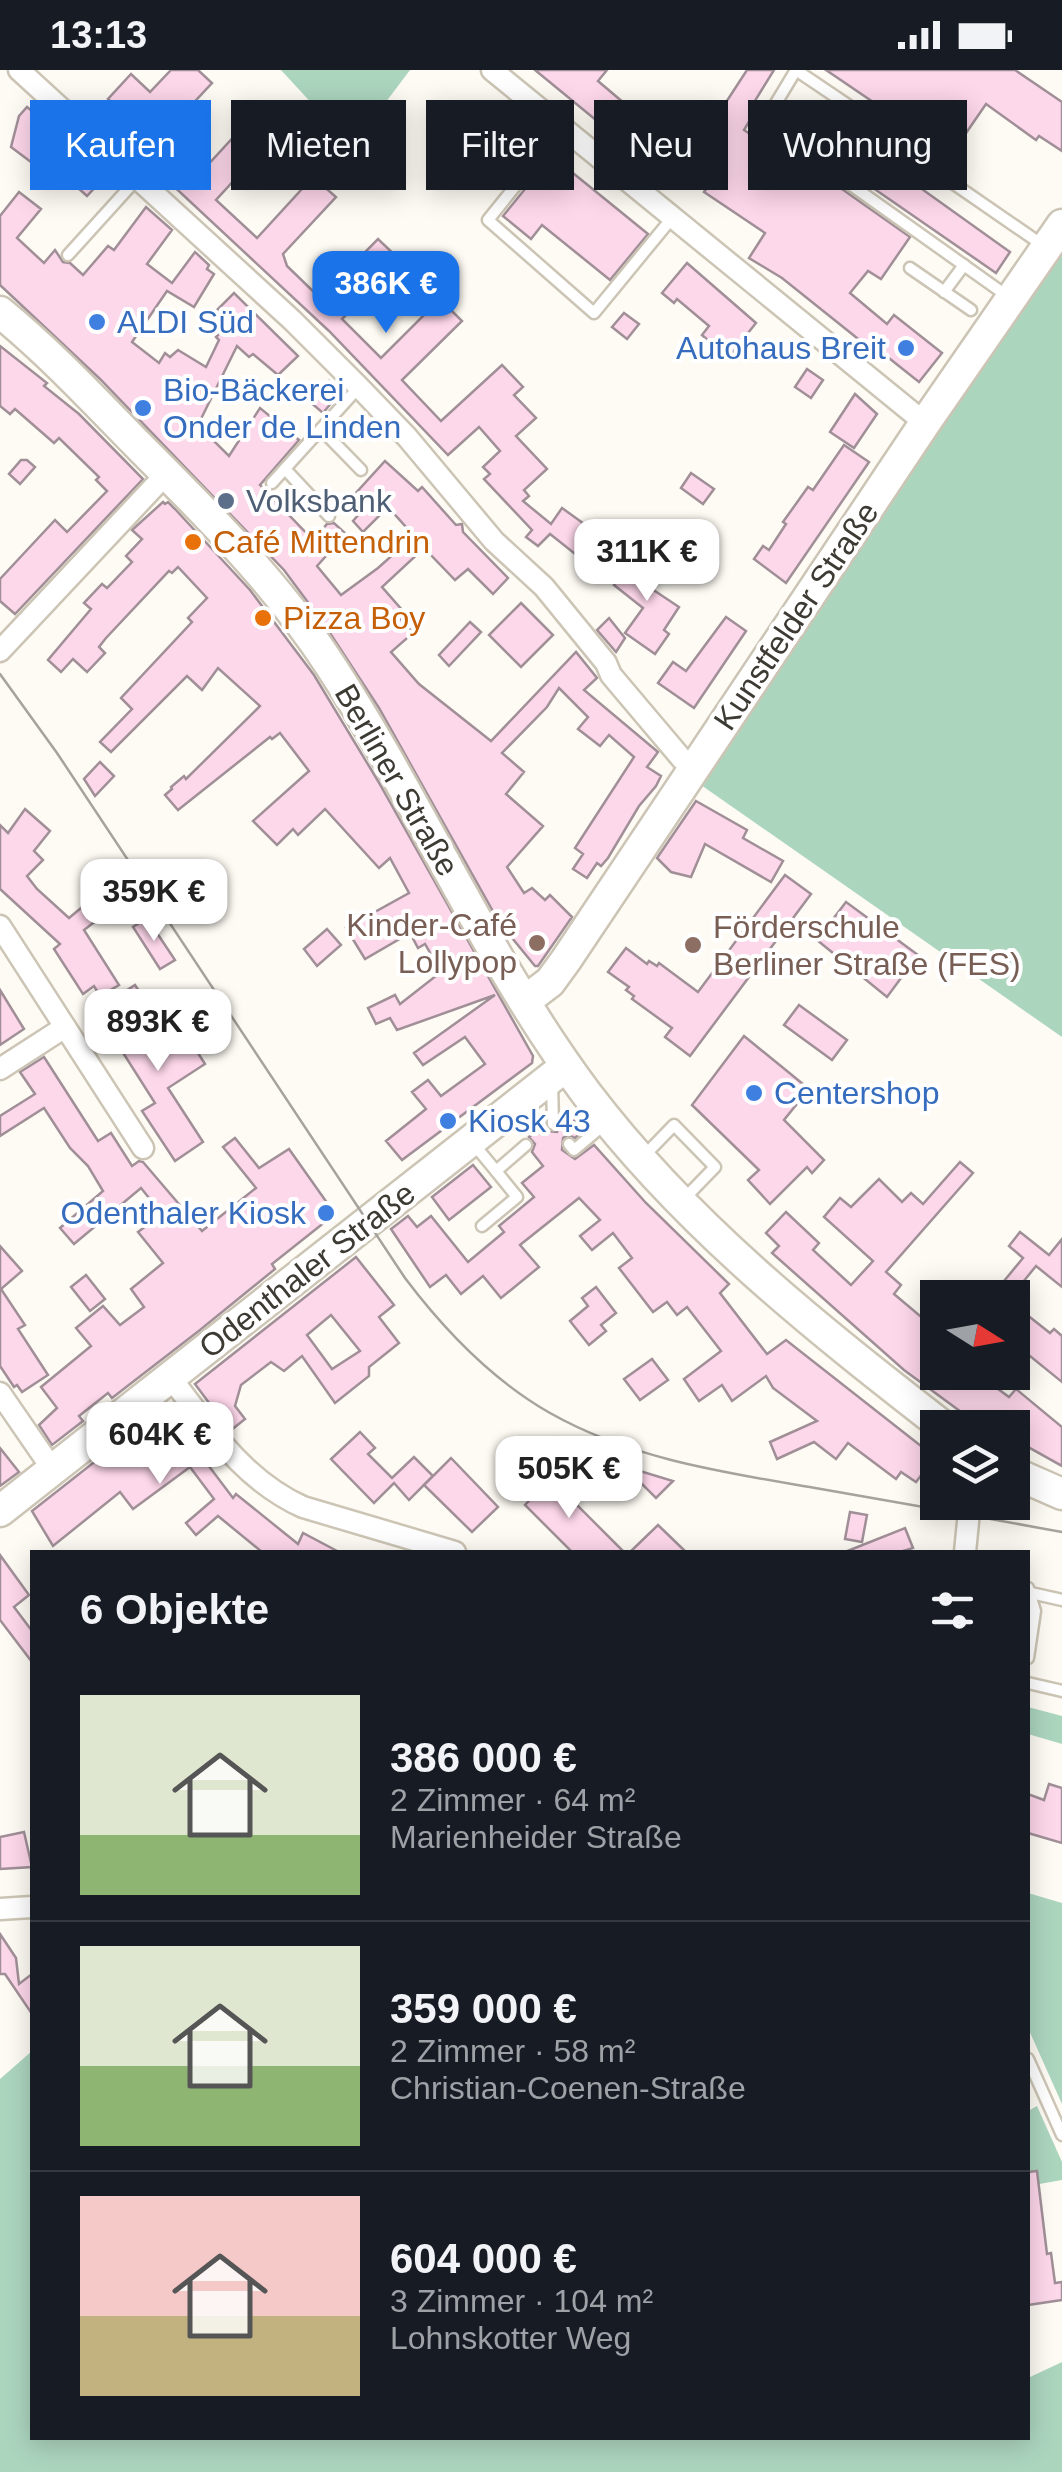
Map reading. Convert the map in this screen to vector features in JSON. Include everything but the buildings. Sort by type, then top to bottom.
[{"type":"main road","name":"Kunstfelder Straße","points":[[524,1001],[558,972],[1054,236]]},
{"type":"main road","name":"Berliner Straße","points":[[0,312],[26,333],[253,564],[332,668],[524,1001],[559,1071],[609,1121],[680,1203],[842,1347],[921,1410]]},
{"type":"main road","name":"Odenthaler Straße","points":[[0,1512],[559,1071]]},
{"type":"main road","points":[[1030,1480],[1062,1494]]},
{"type":"street","points":[[19,70],[51,100]]},
{"type":"street","points":[[492,70],[529,100]]},
{"type":"street","points":[[574,137],[925,423]]},
{"type":"street","points":[[147,190],[292,320],[407,437],[494,541],[544,587],[606,663],[611,675],[682,758],[696,767]]},
{"type":"street","points":[[0,651],[167,474]]},
{"type":"street","points":[[0,926],[143,1148]]},
{"type":"street","points":[[0,1069],[65,1027]]},
{"type":"street","points":[[170,1377],[228,1453],[280,1497],[448,1550]]},
{"type":"street","points":[[0,1393],[53,1470]]},
{"type":"street","points":[[965,1550],[968,1520]]},
{"type":"street","points":[[0,1909],[30,1907]]},
{"type":"lane","points":[[1011,298],[764,123],[796,70],[916,151],[944,177],[1054,236]]},
{"type":"lane","points":[[68,255],[127,190]]},
{"type":"lane","points":[[512,190],[488,220],[594,313],[672,217]]},
{"type":"lane","points":[[944,292],[964,265]]},
{"type":"lane","points":[[910,268],[972,310]]},
{"type":"lane","points":[[272,484],[358,387]]},
{"type":"lane","points":[[321,429],[361,470]]},
{"type":"lane","points":[[285,469],[329,516]]},
{"type":"lane","points":[[551,1126],[559,1071]]},
{"type":"lane","points":[[570,1144],[574,1150],[609,1121]]},
{"type":"lane","points":[[640,1160],[674,1126],[715,1167],[680,1203]]},
{"type":"lane","points":[[471,1141],[517,1197],[482,1226]]},
{"type":"lane","points":[[496,1171],[526,1146]]},
{"type":"lane","points":[[1030,1590],[1062,1600]]},
{"type":"lane","points":[[1030,1594],[1035,1611],[1030,1645]]},
{"type":"lane","points":[[1030,1683],[1062,1691]]},
{"type":"lane","points":[[1030,2063],[1062,2135]]},
{"type":"green space","points":[[281,70],[410,70],[387,100],[309,100]]},
{"type":"green space","points":[[1062,250],[1062,1037],[701,785]]},
{"type":"green space","points":[[1030,1708],[1062,1716],[1062,1744],[1030,1735]]},
{"type":"green space","points":[[1030,1894],[1062,1903],[1062,2104],[1030,2032]]},
{"type":"green space","points":[[30,2053],[30,2440],[1030,2440],[1030,2377],[1062,2362],[1062,2472],[0,2472],[0,2079]]},
{"type":"green space","points":[[1037,2106],[1062,2162],[1062,2180],[1030,2186],[1030,2110]]},
{"type":"tram line","points":[[0,674],[57,753],[405,1278],[436,1317],[489,1370],[529,1400],[582,1429],[682,1463],[1062,1532]]},
{"type":"place","name":"ALDI Süd","points":[[97,322]]},
{"type":"place","name":"Autohaus Breit","points":[[906,348]]},
{"type":"place","name":"Bio-Bäckerei Onder de Linden","points":[[143,408]]},
{"type":"place","name":"Volksbank","points":[[226,501]]},
{"type":"place","name":"Café Mittendrin","points":[[193,542]]},
{"type":"place","name":"Pizza Boy","points":[[263,618]]},
{"type":"place","name":"Kinder-Café Lollypop","points":[[537,943]]},
{"type":"place","name":"Förderschule Berliner Straße (FES)","points":[[693,945]]},
{"type":"place","name":"Centershop","points":[[754,1093]]},
{"type":"place","name":"Kiosk 43","points":[[448,1121]]},
{"type":"place","name":"Odenthaler Kiosk","points":[[326,1213]]}]
